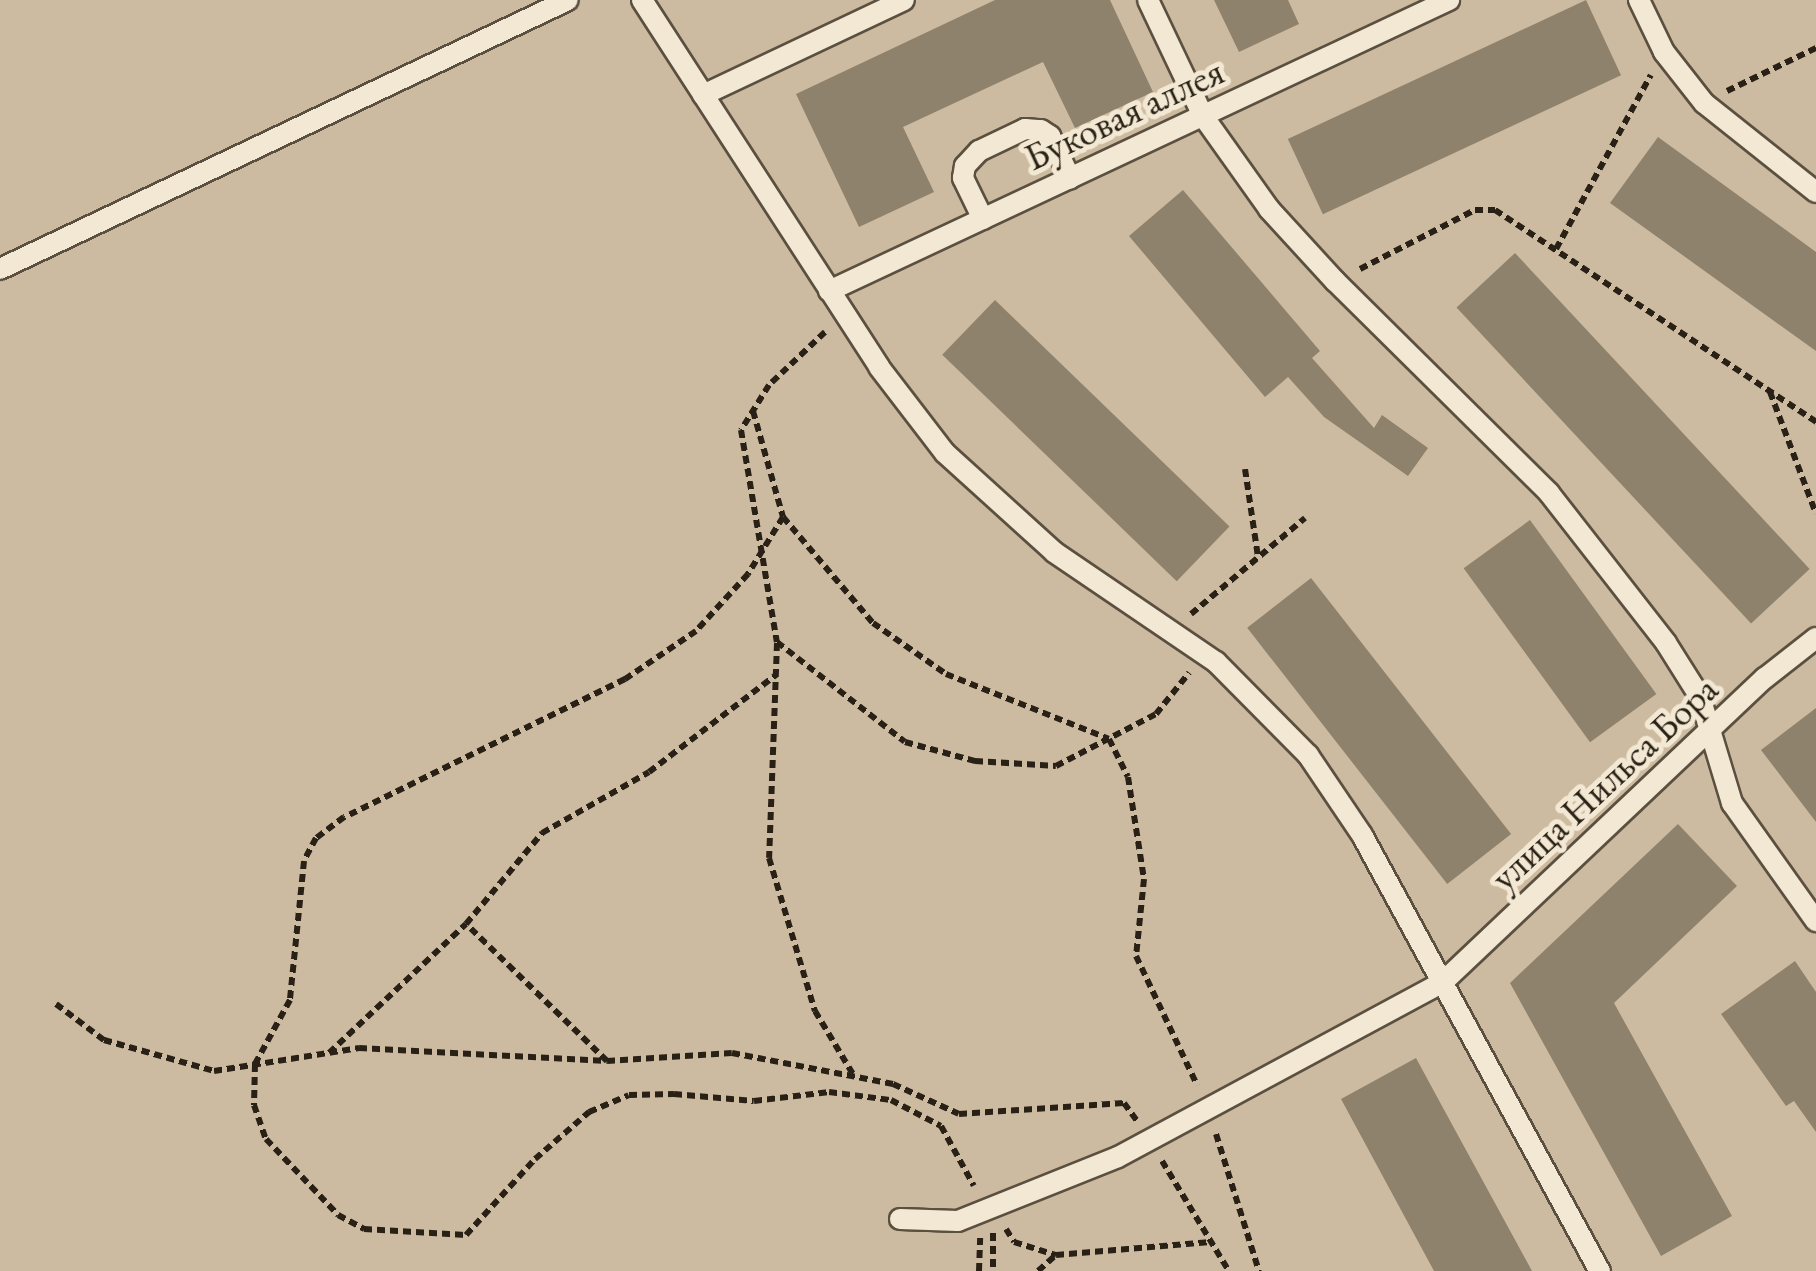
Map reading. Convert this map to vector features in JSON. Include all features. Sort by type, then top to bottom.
[{"type":"lane","points":[[0,269],[568,0]]},
{"type":"lane","points":[[642,0],[908,408],[971,481],[1054,552],[1205,653],[1274,716],[1334,790],[1600,1271]]},
{"type":"lane","points":[[703,94],[904,0]]},
{"type":"lane","points":[[1148,0],[1203,116],[1268,208],[1334,282],[1548,493],[1689,676],[1732,803],[1816,920]]},
{"type":"lane","name":"Буковая аллея","points":[[829,292],[1449,0]]},
{"type":"lane","points":[[1639,0],[1664,52],[1704,103],[1816,192]]},
{"type":"lane","points":[[982,220],[963,178],[978,151],[1025,129],[1040,130],[1050,136],[1070,178]]},
{"type":"lane","name":"улица Нильса Бора","points":[[900,1219],[958,1220],[1150,1140],[1443,982],[1709,732],[1816,638]]},
{"type":"path","points":[[1704,103],[1816,48]]},
{"type":"path","points":[[1556,249],[1664,52]]},
{"type":"path","points":[[1334,282],[1475,210],[1495,210],[1816,422]]},
{"type":"path","points":[[844,313],[769,385],[740,430],[777,642],[769,858],[815,1011],[854,1076]]},
{"type":"path","points":[[1770,391],[1816,514]]},
{"type":"path","points":[[753,411],[783,517],[873,623],[946,674],[1109,739],[1128,778],[1144,879],[1136,956],[1208,1108],[1258,1271]]},
{"type":"path","points":[[1245,469],[1258,558]]},
{"type":"path","points":[[783,517],[762,553],[696,631],[625,679],[344,817],[316,838],[304,862],[290,1000],[254,1064],[254,1104],[266,1140],[338,1214],[364,1230],[466,1234],[535,1159],[589,1112],[629,1095],[674,1094],[754,1101],[829,1092],[891,1100],[941,1126],[972,1175],[986,1209],[1014,1242],[1056,1255],[1211,1242]]},
{"type":"path","points":[[1172,630],[1305,518]]},
{"type":"path","points":[[777,642],[905,742],[975,761],[1056,766],[1156,714],[1205,653]]},
{"type":"path","points":[[329,1052],[466,924],[542,833],[649,772],[776,675]]},
{"type":"path","points":[[466,924],[606,1061]]},
{"type":"path","points":[[56,1004],[104,1040],[214,1071],[359,1048],[606,1061],[732,1053],[893,1084],[959,1114],[1124,1103],[1229,1271]]},
{"type":"path","points":[[979,1271],[986,1209]]},
{"type":"path","points":[[1038,1271],[1056,1255]]},
{"type":"shaded area","points":[[0,0],[1816,0],[1816,1271],[0,1271]]},
{"type":"building","points":[[995,0],[1110,0],[1153,92],[1075,128],[1043,62],[903,127],[934,192],[859,227],[796,94]]},
{"type":"building","points":[[1214,0],[1288,0],[1299,24],[1239,52]]},
{"type":"building","points":[[1586,0],[1621,75],[1323,214],[1288,139]]},
{"type":"building","points":[[1658,137],[1816,252],[1816,351],[1610,203]]},
{"type":"building","points":[[1183,190],[1320,351],[1312,358],[1374,428],[1382,415],[1428,448],[1408,476],[1324,417],[1288,377],[1265,397],[1129,236]]},
{"type":"building","points":[[1515,253],[1810,569],[1751,624],[1456,308]]},
{"type":"building","points":[[995,300],[1230,526],[1177,581],[942,355]]},
{"type":"building","points":[[1530,520],[1656,694],[1590,742],[1464,568]]},
{"type":"building","points":[[1311,578],[1511,834],[1447,884],[1247,628]]},
{"type":"building","points":[[1816,708],[1816,822],[1761,750]]},
{"type":"building","points":[[1678,824],[1737,886],[1614,1003],[1732,1216],[1661,1256],[1510,983]]},
{"type":"building","points":[[1795,961],[1816,992],[1816,1132],[1794,1101],[1786,1106],[1721,1014]]},
{"type":"building","points":[[1416,1058],[1532,1271],[1434,1271],[1341,1099]]}]
